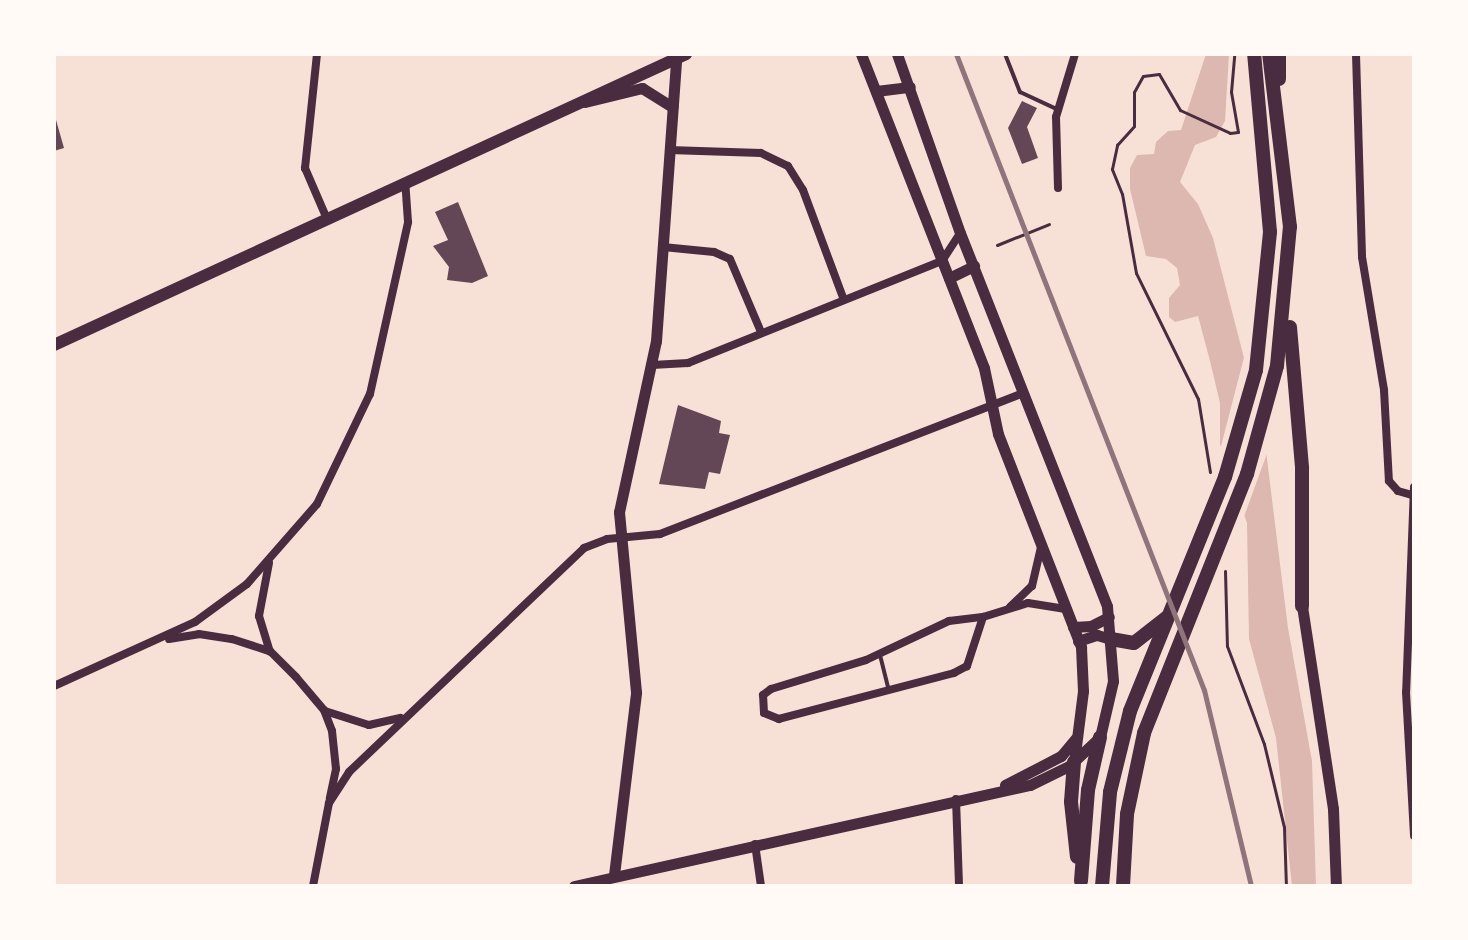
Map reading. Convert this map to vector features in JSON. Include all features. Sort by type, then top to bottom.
[{"type":"highway","points":[[1102,886],[1115,765],[1161,625],[1234,451],[1265,314],[1269,205],[1254,54]]},
{"type":"highway","points":[[1123,886],[1137,760],[1171,662],[1257,447],[1285,317],[1290,227],[1269,54]]},
{"type":"highway","points":[[1278,115],[1279,54]]},
{"type":"highway","points":[[1287,299],[1302,468],[1302,606]]},
{"type":"highway","points":[[1111,639],[1134,643],[1161,625]]},
{"type":"highway","points":[[1082,884],[1088,790],[1100,737]]},
{"type":"highway","points":[[1074,762],[1071,802],[1082,884]]},
{"type":"main road","points":[[54,345],[680,56]]},
{"type":"street","points":[[317,54],[305,168],[327,219]]},
{"type":"street","points":[[861,54],[984,368],[992,405],[1078,641],[1084,678],[1074,762]]},
{"type":"street","points":[[574,886],[956,798],[1030,785],[1074,762],[1100,737],[1112,691],[1109,617],[960,233],[897,54]]},
{"type":"street","points":[[1058,188],[1057,110],[1075,54]]},
{"type":"street","points":[[1356,54],[1362,257],[1384,390],[1389,481],[1398,491],[1413,491],[1406,692],[1414,836]]},
{"type":"street","points":[[614,875],[636,692],[619,537],[621,501],[652,365],[672,107],[680,56]]},
{"type":"street","points":[[876,91],[910,87]]},
{"type":"street","points":[[585,102],[642,88],[672,107]]},
{"type":"street","points":[[669,150],[761,153],[788,166],[803,190],[844,300]]},
{"type":"street","points":[[54,686],[158,641],[237,592],[270,561],[317,504],[370,394],[408,222],[405,183]]},
{"type":"street","points":[[652,365],[688,363],[942,261],[960,233]]},
{"type":"street","points":[[663,247],[714,252],[730,259],[761,332]]},
{"type":"street","points":[[949,278],[974,266]]},
{"type":"street","points":[[329,803],[360,759],[401,718],[575,555],[594,542],[660,534],[1024,393]]},
{"type":"street","points":[[1009,607],[1032,586],[1041,546]]},
{"type":"street","points":[[270,561],[259,616],[270,651],[324,710],[336,756],[313,886]]},
{"type":"street","points":[[983,617],[967,666],[779,719],[764,713],[761,705],[771,689],[880,652],[949,621],[983,617],[1028,603],[1066,609]]},
{"type":"street","points":[[1302,606],[1333,809],[1336,886]]},
{"type":"street","points":[[1073,627],[1091,626],[1109,617]]},
{"type":"street","points":[[158,641],[199,634],[270,651]]},
{"type":"street","points":[[1078,641],[1097,635],[1111,639]]},
{"type":"street","points":[[324,710],[369,725],[401,718]]},
{"type":"street","points":[[998,789],[1061,756],[1077,736]]},
{"type":"street","points":[[956,798],[959,886]]},
{"type":"street","points":[[755,844],[761,886]]},
{"type":"lane","points":[[1005,54],[1020,92],[1057,110]]},
{"type":"lane","points":[[880,652],[888,688]]},
{"type":"path","points":[[1112,169],[1117,145],[1134,126],[1134,92],[1143,76],[1159,74],[1180,110],[1227,132],[1240,127],[1231,92],[1234,54]]},
{"type":"path","points":[[997,245],[1049,224]]},
{"type":"shaded area","points":[[1206,54],[1229,54],[1225,121],[1216,137],[1195,145],[1180,182],[1198,204],[1213,238],[1264,435],[1288,628],[1312,761],[1316,886],[1292,886],[1276,738],[1249,639],[1247,523],[1220,444],[1220,403],[1198,316],[1175,322],[1169,317],[1169,298],[1180,285],[1177,268],[1166,259],[1146,256],[1130,189],[1130,168],[1137,155],[1154,154],[1156,142],[1168,131],[1181,130]]},
{"type":"pier","points":[[1248,342],[1269,448],[1242,522],[1219,454]]},
{"type":"building","points":[[1022,101],[1037,108],[1027,127],[1038,158],[1022,164],[1008,128]]},
{"type":"building","points":[[54,113],[64,148],[54,151]]},
{"type":"building","points":[[458,202],[488,276],[472,283],[447,280],[449,267],[433,246],[448,240],[435,212]]},
{"type":"building","points":[[678,405],[721,421],[719,433],[730,435],[720,474],[709,472],[705,489],[659,484]]},
{"type":"railway","points":[[956,54],[1204,690],[1251,886]]}]
